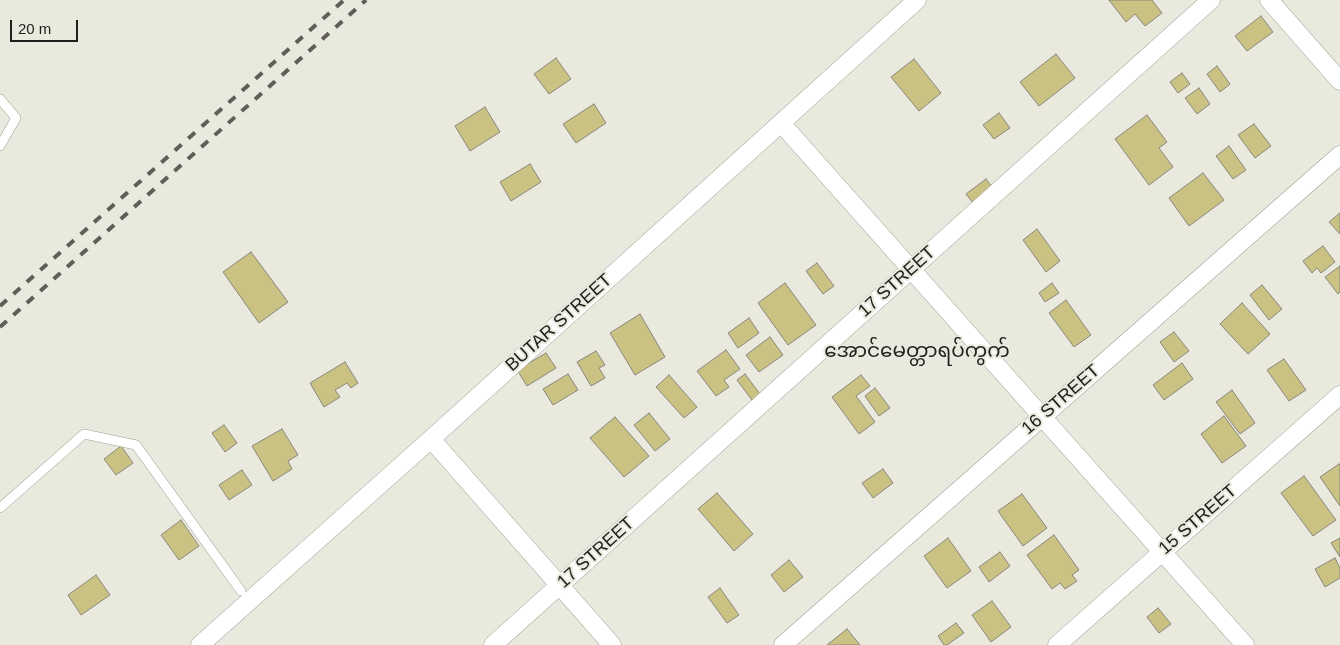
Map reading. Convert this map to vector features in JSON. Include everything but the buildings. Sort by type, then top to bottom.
[{"type":"street","name":"BUTAR STREET","points":[[200,645],[432,439],[917,0]]},
{"type":"street","name":"17 STREET","points":[[493,645],[1211,0]]},
{"type":"street","points":[[1269,0],[1340,81]]},
{"type":"street","points":[[781,123],[1245,645]]},
{"type":"street","name":"16 STREET","points":[[783,645],[1340,156]]},
{"type":"street","name":"15 STREET","points":[[1057,645],[1340,395]]},
{"type":"street","points":[[432,439],[612,645]]},
{"type":"lane","points":[[0,99],[16,118],[0,146]]},
{"type":"lane","points":[[0,508],[84,434],[136,445],[241,591]]},
{"type":"railway","points":[[0,306],[344,0]]},
{"type":"railway","points":[[0,327],[366,0]]},
{"type":"district","name":"အောင်မေတ္တာရပ်ကွက်","points":[[917,351]]}]
